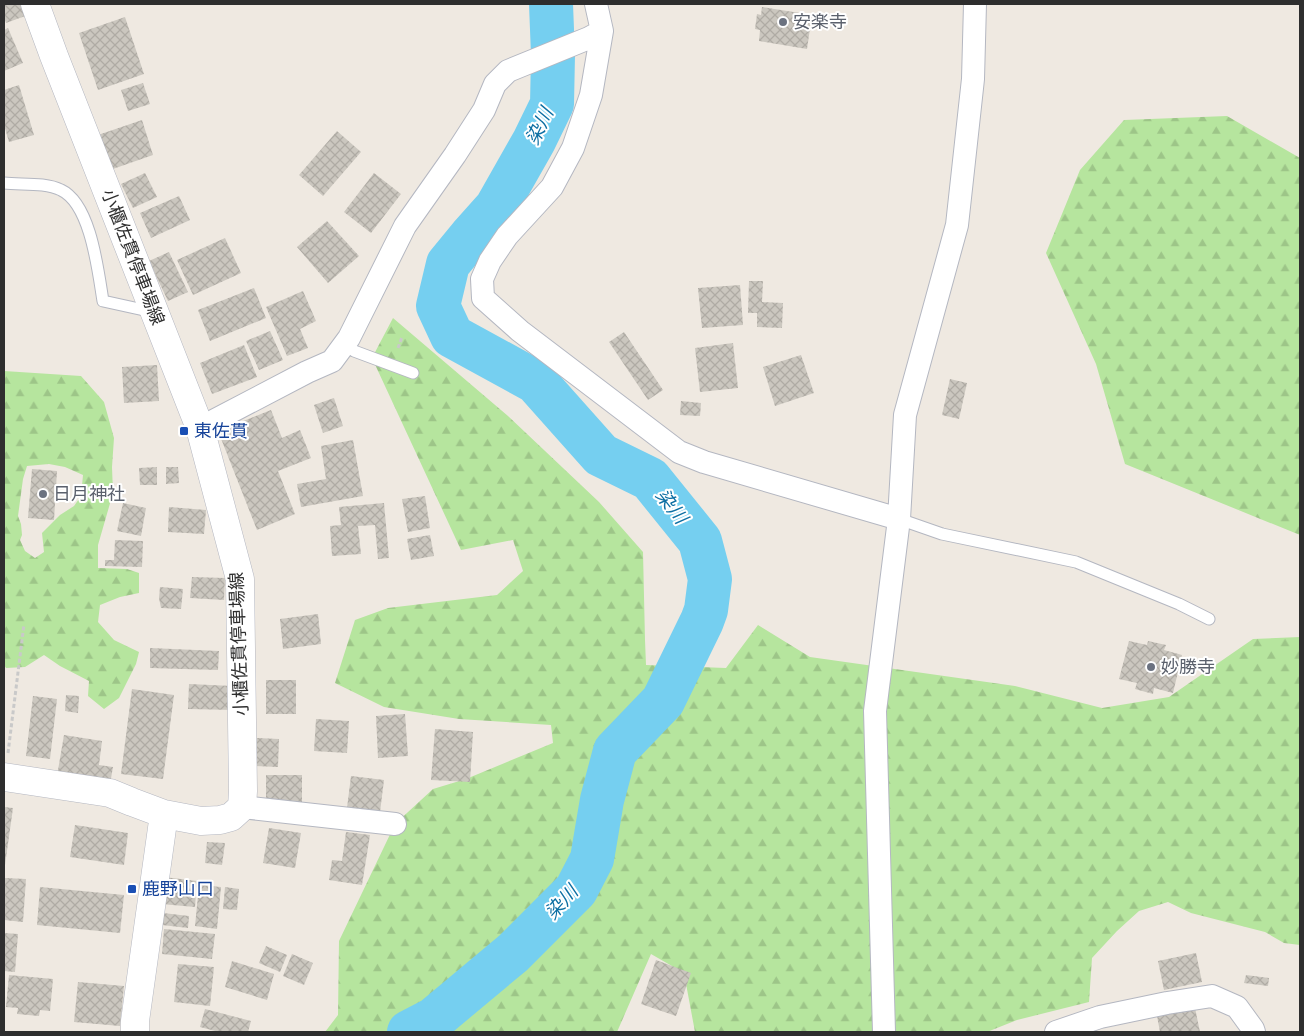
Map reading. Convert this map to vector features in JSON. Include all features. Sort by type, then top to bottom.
[{"type":"main road","name":"小櫃佐貫停車場線","points":[[35,4],[200,428],[240,579],[242,807]]},
{"type":"main road","points":[[6,767],[110,793],[164,814],[201,821],[231,818],[242,807]]},
{"type":"main road","points":[[134,1032],[164,814]]},
{"type":"street","points":[[596,4],[596,34],[591,95],[572,148],[552,187],[507,236],[490,261],[482,279],[483,298],[520,331],[679,452],[704,462],[899,519]]},
{"type":"street","points":[[884,1032],[875,712],[899,519],[905,415],[957,225],[973,79],[975,4]]},
{"type":"street","points":[[200,428],[307,372],[332,361],[345,344],[405,226],[484,110],[495,84],[508,71],[596,34]]},
{"type":"street","points":[[242,807],[394,824]]},
{"type":"street","points":[[1056,1032],[1100,1017],[1212,996],[1237,1007],[1254,1032]]},
{"type":"lane","points":[[4,184],[40,185],[61,190],[75,201],[86,223],[96,257],[103,301],[155,312]]},
{"type":"lane","points":[[345,344],[354,351],[413,373]]},
{"type":"lane","points":[[899,519],[942,534],[1076,562],[1179,604],[1209,619]]},
{"type":"path","points":[[6,767],[24,624]]},
{"type":"green space","points":[[1227,116],[1300,158],[1300,535],[1125,464],[1096,364],[1046,253],[1080,170],[1124,120]]},
{"type":"green space","points":[[393,318],[508,416],[599,502],[643,552],[646,665],[726,668],[758,625],[810,657],[1015,686],[1102,708],[1169,697],[1253,639],[1300,637],[1300,945],[1284,943],[1265,932],[1191,913],[1168,902],[1139,911],[1092,958],[1089,1002],[1017,1020],[987,1032],[695,1032],[684,973],[651,954],[617,1032],[325,1032],[338,1015],[339,941],[395,824],[433,789],[466,779],[553,743],[551,725],[459,719],[384,707],[335,683],[355,620],[388,608],[497,595],[523,571],[513,540],[461,550],[372,358]]},
{"type":"green space","points":[[4,371],[81,376],[104,402],[114,438],[113,493],[98,545],[98,568],[127,569],[139,573],[139,593],[120,597],[100,605],[98,622],[114,640],[139,652],[136,664],[119,698],[104,709],[88,696],[89,681],[60,666],[44,655],[25,667],[6,668],[4,665]],"holes":[[[49,464],[65,467],[83,475],[81,496],[74,506],[60,515],[42,533],[44,552],[35,558],[25,551],[20,540],[22,535],[18,516],[23,479],[27,466]]]},
{"type":"building","points":[[24,4],[28,15],[6,23],[4,5]]},
{"type":"building","name":"安楽寺","points":[[762,7],[812,15],[807,49],[759,41],[760,30],[755,29],[757,14],[761,15]]},
{"type":"building","points":[[125,17],[144,74],[98,90],[79,33]]},
{"type":"building","points":[[8,28],[23,63],[4,71],[4,30]]},
{"type":"building","points":[[143,83],[150,104],[128,111],[121,90]]},
{"type":"building","points":[[19,85],[34,135],[9,142],[4,125],[4,90]]},
{"type":"building","points":[[142,120],[153,155],[110,170],[98,135]]},
{"type":"building","points":[[337,131],[361,152],[323,196],[299,175]]},
{"type":"building","points":[[145,173],[157,197],[133,208],[121,184]]},
{"type":"building","points":[[374,173],[401,194],[371,233],[344,212]]},
{"type":"building","points":[[179,196],[190,220],[151,238],[140,213]]},
{"type":"building","points":[[327,221],[359,256],[328,283],[297,247]]},
{"type":"building","points":[[225,238],[241,273],[193,295],[177,260]]},
{"type":"building","points":[[169,252],[188,292],[168,301],[149,261]]},
{"type":"building","points":[[749,281],[763,281],[762,302],[783,303],[782,328],[757,327],[757,313],[748,313]]},
{"type":"building","points":[[740,285],[743,325],[702,328],[698,288]]},
{"type":"building","points":[[254,288],[266,318],[210,341],[198,310]]},
{"type":"building","points":[[303,291],[316,321],[300,329],[308,348],[287,356],[266,307]]},
{"type":"building","points":[[270,331],[283,360],[259,370],[246,341]]},
{"type":"building","points":[[624,332],[663,390],[648,400],[609,342]]},
{"type":"building","points":[[733,343],[738,388],[700,392],[695,348]]},
{"type":"building","points":[[244,345],[257,377],[212,394],[200,363]]},
{"type":"building","points":[[801,355],[814,393],[775,406],[763,367]]},
{"type":"building","points":[[157,365],[159,401],[124,403],[122,367]]},
{"type":"building","points":[[950,379],[967,383],[959,419],[942,415]]},
{"type":"building","points":[[334,398],[343,426],[323,433],[314,405]]},
{"type":"building","points":[[681,401],[701,403],[700,416],[680,415]]},
{"type":"building","points":[[271,410],[282,438],[300,430],[311,458],[278,471],[295,514],[257,530],[218,431]]},
{"type":"building","points":[[353,440],[363,496],[301,507],[297,484],[326,479],[321,446]]},
{"type":"building","points":[[157,467],[157,485],[140,485],[139,468]]},
{"type":"building","points":[[166,467],[178,467],[179,483],[166,484]]},
{"type":"building","name":"日月神社","points":[[32,469],[57,471],[54,520],[28,518]]},
{"type":"building","points":[[425,496],[430,528],[408,532],[402,499]]},
{"type":"building","points":[[123,503],[146,508],[141,536],[117,531]]},
{"type":"building","points":[[384,503],[389,558],[378,559],[375,525],[358,526],[361,554],[332,556],[330,526],[341,525],[339,507]]},
{"type":"building","points":[[169,507],[206,510],[204,534],[168,532]]},
{"type":"building","points":[[430,535],[434,556],[411,560],[407,539]]},
{"type":"building","points":[[115,540],[143,541],[142,567],[105,566],[105,560],[114,560]]},
{"type":"building","points":[[192,577],[225,578],[224,600],[190,598]]},
{"type":"building","points":[[160,587],[183,589],[181,609],[161,608],[159,598]]},
{"type":"building","points":[[318,614],[321,644],[283,649],[280,619]]},
{"type":"building","name":"妙勝寺","points":[[1129,641],[1147,645],[1148,641],[1166,645],[1164,650],[1182,655],[1173,693],[1154,688],[1153,694],[1135,689],[1137,683],[1119,679]]},
{"type":"building","points":[[150,648],[219,651],[218,670],[150,668]]},
{"type":"building","points":[[266,680],[296,680],[296,714],[266,714]]},
{"type":"building","points":[[189,684],[233,686],[233,710],[188,709]]},
{"type":"building","points":[[132,689],[174,695],[163,779],[121,774]]},
{"type":"building","points":[[66,695],[79,696],[78,713],[65,711]]},
{"type":"building","points":[[33,696],[57,699],[50,759],[26,756]]},
{"type":"building","points":[[405,714],[408,756],[378,758],[376,716]]},
{"type":"building","points":[[316,719],[349,721],[347,753],[314,751]]},
{"type":"building","points":[[435,729],[473,732],[470,782],[431,780]]},
{"type":"building","points":[[64,735],[102,741],[99,765],[113,767],[110,784],[57,776]]},
{"type":"building","points":[[257,738],[279,739],[278,767],[255,766]]},
{"type":"building","points":[[266,775],[302,775],[302,803],[266,803]]},
{"type":"building","points":[[351,776],[384,780],[380,812],[347,808]]},
{"type":"building","points":[[4,807],[13,808],[5,865],[4,865]]},
{"type":"building","points":[[75,825],[128,833],[124,865],[70,857]]},
{"type":"building","points":[[269,828],[301,833],[295,868],[263,863]]},
{"type":"building","points":[[346,832],[370,835],[362,885],[329,880],[332,860],[342,861]]},
{"type":"building","points":[[207,842],[225,843],[222,865],[205,863]]},
{"type":"building","points":[[164,877],[197,881],[195,907],[161,904]]},
{"type":"building","points":[[5,878],[26,879],[23,922],[4,920]]},
{"type":"building","points":[[199,885],[221,887],[217,929],[195,926]]},
{"type":"building","points":[[40,887],[124,895],[120,933],[37,925]]},
{"type":"building","points":[[225,887],[239,889],[237,910],[223,909]]},
{"type":"building","points":[[163,913],[189,916],[188,928],[162,925]]},
{"type":"building","points":[[164,929],[215,934],[212,959],[162,954]]},
{"type":"building","points":[[4,933],[18,934],[15,972],[4,971]]},
{"type":"building","points":[[266,946],[287,955],[280,972],[259,963]]},
{"type":"building","points":[[1196,953],[1202,982],[1164,990],[1158,961]]},
{"type":"building","points":[[292,954],[313,963],[304,985],[283,976]]},
{"type":"building","points":[[656,960],[691,973],[676,1016],[641,1004]]},
{"type":"building","points":[[232,961],[274,974],[267,1000],[225,987]]},
{"type":"building","points":[[178,964],[214,967],[210,1006],[174,1002]]},
{"type":"building","points":[[9,975],[53,979],[50,1011],[40,1010],[39,1016],[17,1014],[18,1008],[6,1007]]},
{"type":"building","points":[[1246,975],[1269,978],[1268,986],[1244,983]]},
{"type":"building","points":[[78,982],[124,986],[120,1026],[74,1022]]},
{"type":"building","points":[[1195,1008],[1200,1032],[1160,1032],[1157,1016]]},
{"type":"building","points":[[205,1009],[251,1021],[248,1032],[219,1032],[200,1027]]},
{"type":"waterway","name":"染川","points":[[409,1032],[434,1019],[513,953],[576,890],[592,859],[602,800],[615,751],[663,701],[706,610],[710,579],[700,541],[650,479],[601,455],[536,382],[452,336],[438,306],[448,264],[496,208],[534,141],[552,104],[551,4]]},
{"type":"place","name":"安楽寺","points":[[783,22]]},
{"type":"place","name":"東佐貫","points":[[184,431]]},
{"type":"place","name":"日月神社","points":[[43,494]]},
{"type":"place","name":"妙勝寺","points":[[1151,667]]},
{"type":"place","name":"鹿野山口","points":[[132,889]]}]
